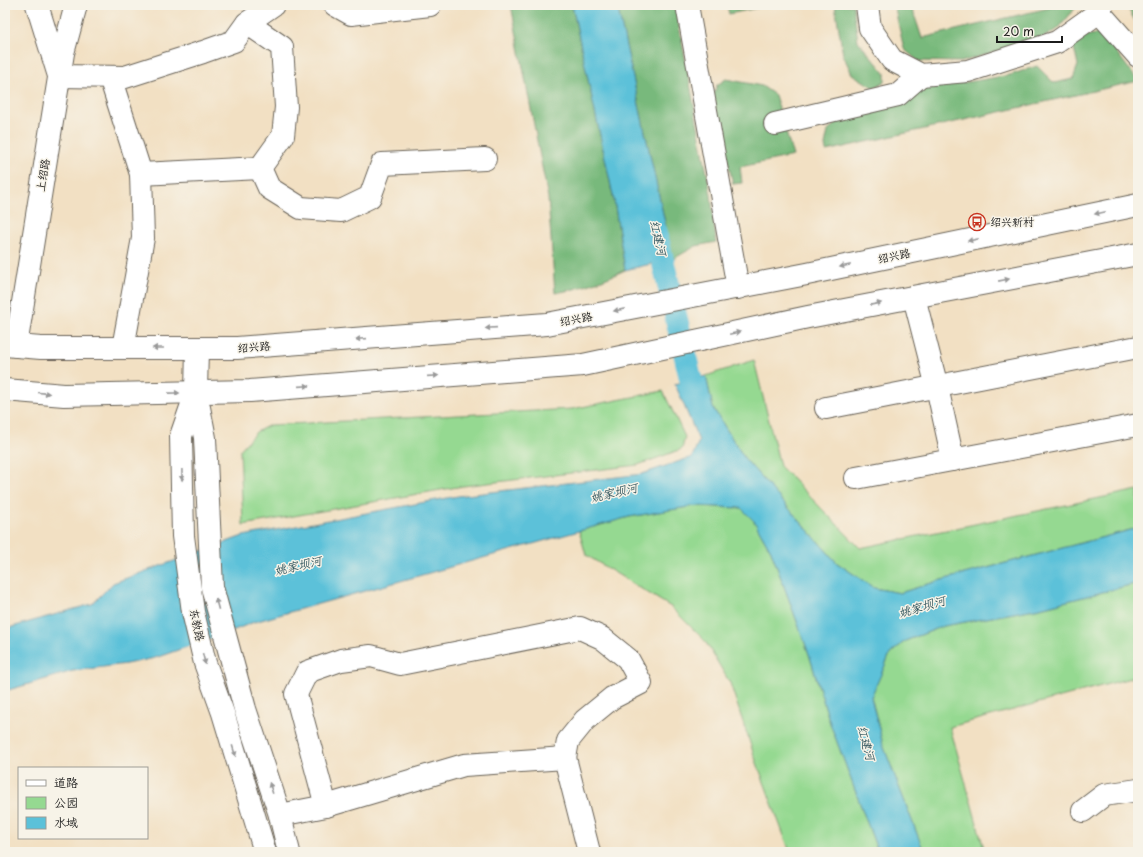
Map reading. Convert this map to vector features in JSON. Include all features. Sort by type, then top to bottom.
[{"type":"main road","points":[[37,5],[59,76],[110,77],[125,77],[234,41],[247,23],[273,5]]},
{"type":"main road","name":"上绍路","points":[[10,345],[63,53],[76,5]]},
{"type":"main road","points":[[335,5],[350,14],[430,5]]},
{"type":"main road","points":[[687,5],[738,288]]},
{"type":"main road","points":[[867,5],[870,28],[892,60],[921,75],[968,71],[1057,42],[1100,9],[1138,56]]},
{"type":"main road","points":[[247,23],[282,47],[286,107],[283,136],[260,168]]},
{"type":"main road","points":[[775,124],[898,94],[921,75]]},
{"type":"main road","points":[[110,77],[141,174],[143,238],[122,348]]},
{"type":"main road","points":[[260,168],[269,188],[301,208],[341,211],[370,197],[382,164],[485,159]]},
{"type":"main road","points":[[141,174],[260,168]]},
{"type":"main road","name":"绍兴路","points":[[10,345],[41,348],[237,348],[547,324],[738,288],[1138,205]]},
{"type":"main road","points":[[5,390],[64,395],[250,391],[583,365],[808,317],[1138,254]]},
{"type":"main road","points":[[914,297],[937,387],[953,460]]},
{"type":"main road","points":[[826,408],[1138,347]]},
{"type":"main road","name":"东教路","points":[[197,348],[196,392],[205,438],[212,586],[245,709],[280,815],[289,852]]},
{"type":"main road","name":"东教路","points":[[196,392],[181,436],[183,536],[193,612],[205,664],[223,713],[265,852]]},
{"type":"main road","points":[[856,478],[1138,425]]},
{"type":"main road","points":[[326,806],[296,694],[307,672],[341,660],[371,656],[400,664],[580,628],[602,638],[628,659],[641,683],[612,698],[585,720],[568,741],[565,758],[590,852]]},
{"type":"main road","points":[[280,815],[326,806],[464,765],[565,758]]},
{"type":"main road","points":[[1083,811],[1104,795],[1138,790]]},
{"type":"green space","points":[[511,5],[572,5],[614,200],[625,270],[590,284],[555,293],[548,198]]},
{"type":"green space","points":[[617,5],[675,5],[711,195],[716,242],[696,246],[673,259]]},
{"type":"green space","points":[[727,5],[771,5],[729,14]]},
{"type":"green space","points":[[835,5],[853,5],[858,41],[885,73],[885,81],[874,88],[852,74],[843,55]]},
{"type":"green space","points":[[894,5],[911,5],[922,38],[1061,5],[1078,5],[1058,29],[1044,37],[961,62],[918,61],[904,49]]},
{"type":"green space","points":[[1126,5],[1138,5],[1138,26]]},
{"type":"green space","points":[[1102,33],[1138,81],[826,151],[825,145],[828,131],[842,116],[927,84],[968,82],[1010,75],[1037,66],[1054,83],[1073,79],[1078,65],[1073,44],[1083,36]]},
{"type":"green space","points":[[726,79],[762,86],[775,95],[793,156],[740,167],[742,183],[733,184],[713,97],[717,85]]},
{"type":"green space","points":[[754,360],[780,466],[860,548],[1138,490],[1138,528],[938,581],[900,593],[874,588],[837,563],[745,459],[713,408],[706,376]]},
{"type":"green space","points":[[663,391],[685,437],[682,449],[638,465],[463,486],[243,525],[240,450],[256,432],[270,425],[572,409]]},
{"type":"green space","points":[[694,506],[741,508],[754,521],[771,551],[809,654],[830,723],[878,852],[790,852],[754,755],[730,683],[705,641],[671,607],[586,555],[579,531],[629,517]]},
{"type":"green space","points":[[1138,583],[1138,676],[950,727],[985,852],[924,852],[883,745],[871,696],[890,654],[905,641],[944,626],[1040,608]]},
{"type":"water","points":[[572,5],[617,5],[673,259],[625,270],[614,200]]},
{"type":"water","name":"姚家坝河","points":[[706,376],[713,408],[745,459],[837,563],[874,588],[900,593],[938,581],[1138,528],[1138,583],[1040,608],[944,626],[905,641],[890,654],[871,697],[883,745],[924,852],[878,852],[830,723],[809,654],[771,551],[754,521],[741,508],[694,506],[629,517],[254,622],[155,658],[126,664],[73,671],[5,691],[5,629],[92,604],[113,583],[243,536],[458,496],[642,474],[692,457],[699,441],[675,384]]},
{"type":"waterway","name":"红建河","points":[[656,232],[694,393],[700,408]]},
{"type":"place","name":"绍兴新村","points":[[977,222]]}]
